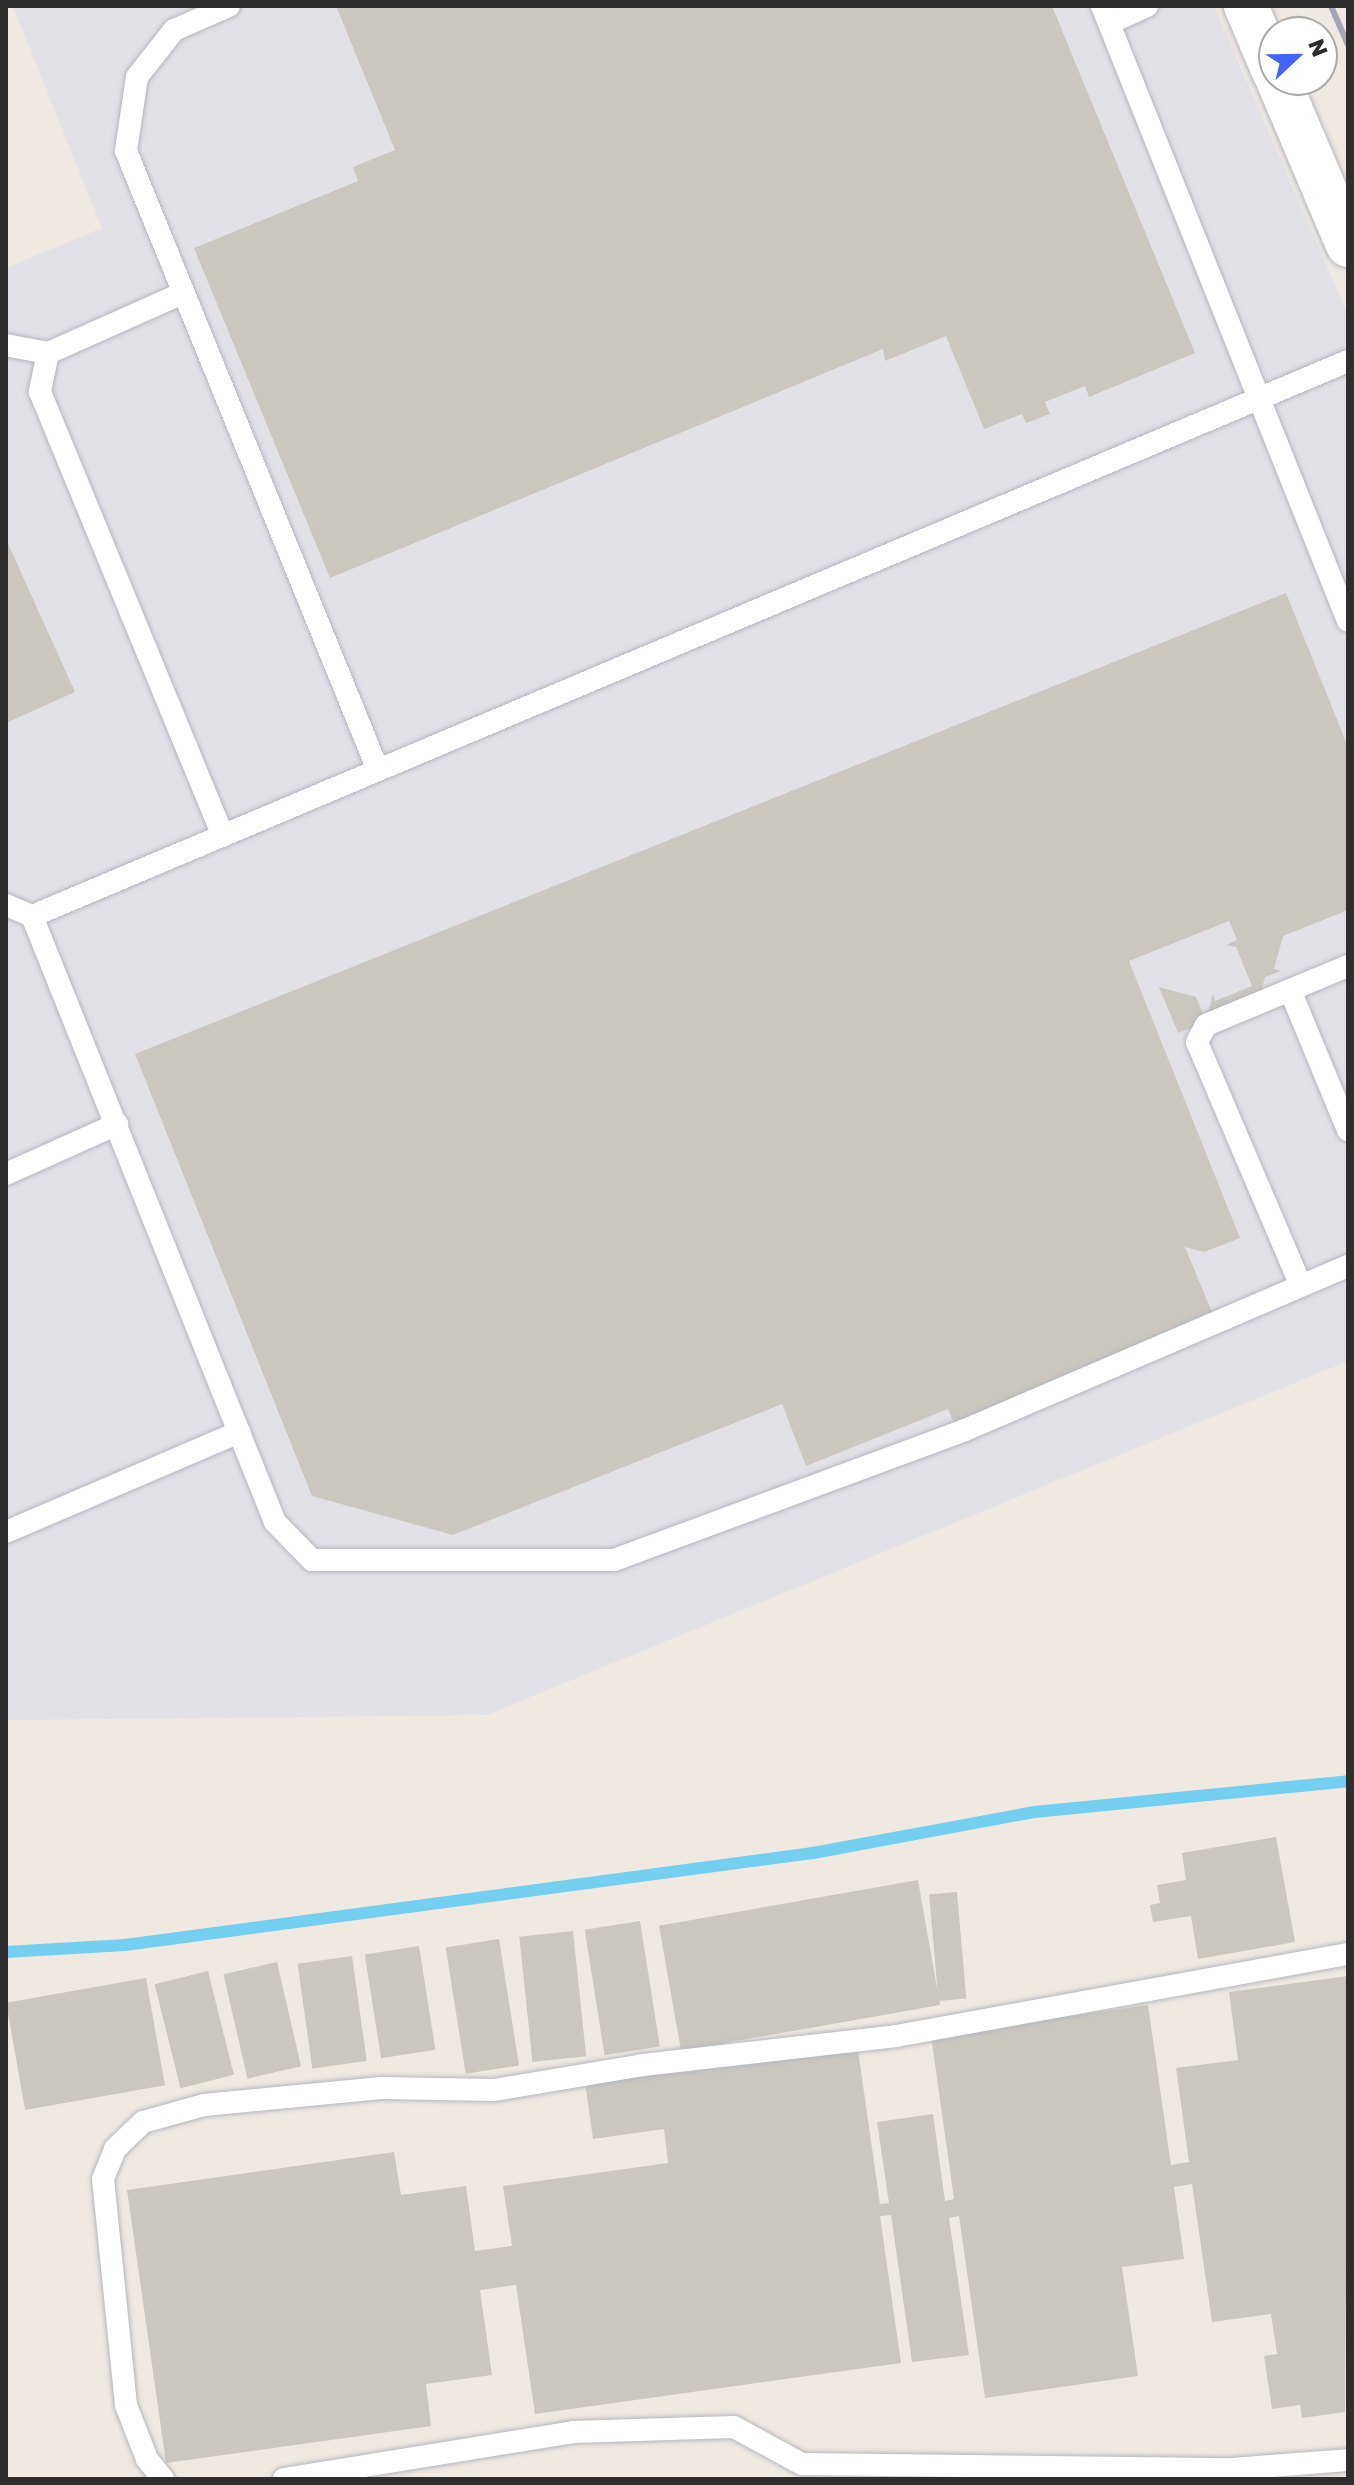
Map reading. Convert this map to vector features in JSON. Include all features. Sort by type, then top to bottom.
[{"type":"street","points":[[1246,6],[1258,34]]},
{"type":"street","points":[[1285,96],[1348,245]]},
{"type":"lane","points":[[229,6],[174,30],[137,77],[126,151],[378,770]]},
{"type":"lane","points":[[1147,6],[1105,14],[1256,400],[1348,621]]},
{"type":"lane","points":[[6,345],[48,353],[183,293]]},
{"type":"lane","points":[[48,353],[40,392],[223,836]]},
{"type":"lane","points":[[32,916],[1348,361]]},
{"type":"lane","points":[[6,905],[32,916],[275,1522],[312,1560],[614,1560],[965,1430],[1348,1266]]},
{"type":"lane","points":[[1301,1286],[1197,1042],[1206,1025],[1348,966]]},
{"type":"lane","points":[[1290,990],[1348,1130]]},
{"type":"lane","points":[[6,1174],[117,1124]]},
{"type":"lane","points":[[6,1532],[239,1432]]},
{"type":"lane","points":[[163,2479],[147,2459],[126,2405],[103,2179],[115,2149],[143,2122],[204,2105],[381,2088],[494,2090],[643,2065],[896,2036],[1348,1954]]},
{"type":"lane","points":[[284,2479],[359,2473],[573,2432],[734,2427],[802,2464],[1232,2474],[1348,2460]]},
{"type":"shaded area","points":[[13,6],[1214,6],[1348,315],[1348,1361],[487,1715],[6,1720],[6,268],[102,228]]},
{"type":"building","points":[[336,6],[1052,6],[1195,353],[1089,397],[1085,386],[1045,402],[1050,414],[1026,423],[1022,414],[984,429],[946,336],[885,361],[883,349],[330,578],[194,248],[358,181],[353,167],[395,150]]},
{"type":"building","points":[[6,539],[75,692],[6,723]]},
{"type":"building","points":[[1286,593],[1348,747],[1348,910],[1283,936],[1274,969],[1281,971],[1265,977],[1259,1001],[1178,1033],[1159,987],[1196,997],[1206,1020],[1213,994],[1215,1001],[1252,986],[1236,947],[1226,945],[1237,940],[1229,921],[1129,961],[1240,1238],[1204,1252],[1185,1247],[1216,1322],[955,1427],[948,1409],[806,1466],[782,1404],[453,1535],[312,1496],[135,1054]]},
{"type":"building","points":[[1276,1837],[1295,1942],[1198,1959],[1191,1916],[1153,1922],[1150,1905],[1160,1903],[1157,1885],[1186,1880],[1182,1853]]},
{"type":"building","points":[[918,1880],[940,2005],[681,2051],[659,1926]]},
{"type":"building","points":[[957,1892],[966,1999],[938,2001],[929,1894]]},
{"type":"building","points":[[640,1921],[660,2046],[605,2055],[585,1930]]},
{"type":"building","points":[[573,1931],[586,2056],[532,2062],[519,1937]]},
{"type":"building","points":[[499,1939],[519,2065],[466,2074],[446,1947]]},
{"type":"building","points":[[419,1946],[435,2050],[381,2058],[365,1955]]},
{"type":"building","points":[[352,1956],[367,2061],[312,2069],[298,1964]]},
{"type":"building","points":[[277,1962],[301,2066],[247,2079],[223,1974]]},
{"type":"building","points":[[208,1971],[234,2075],[181,2088],[155,1984]]},
{"type":"building","points":[[1348,1976],[1345,2412],[1302,2418],[1300,2405],[1272,2409],[1264,2356],[1277,2354],[1271,2314],[1212,2322],[1192,2184],[1174,2187],[1184,2259],[1122,2267],[1138,2376],[985,2398],[959,2216],[949,2218],[969,2355],[912,2362],[891,2215],[880,2216],[901,2363],[535,2414],[516,2285],[480,2290],[492,2375],[426,2384],[431,2426],[166,2463],[127,2190],[394,2152],[401,2195],[466,2186],[475,2251],[512,2246],[503,2186],[668,2163],[664,2129],[593,2139],[585,2082],[857,2043],[880,2204],[889,2203],[877,2122],[933,2114],[945,2201],[954,2199],[931,2036],[1148,2005],[1171,2165],[1189,2162],[1176,2068],[1238,2060],[1229,1992]]},
{"type":"building","points":[[146,1978],[165,2085],[25,2110],[6,2003]]},
{"type":"waterway","points":[[6,1952],[125,1945],[813,1853],[1034,1812],[1348,1781]]},
{"type":"railway","points":[[1331,6],[1348,45]]}]
